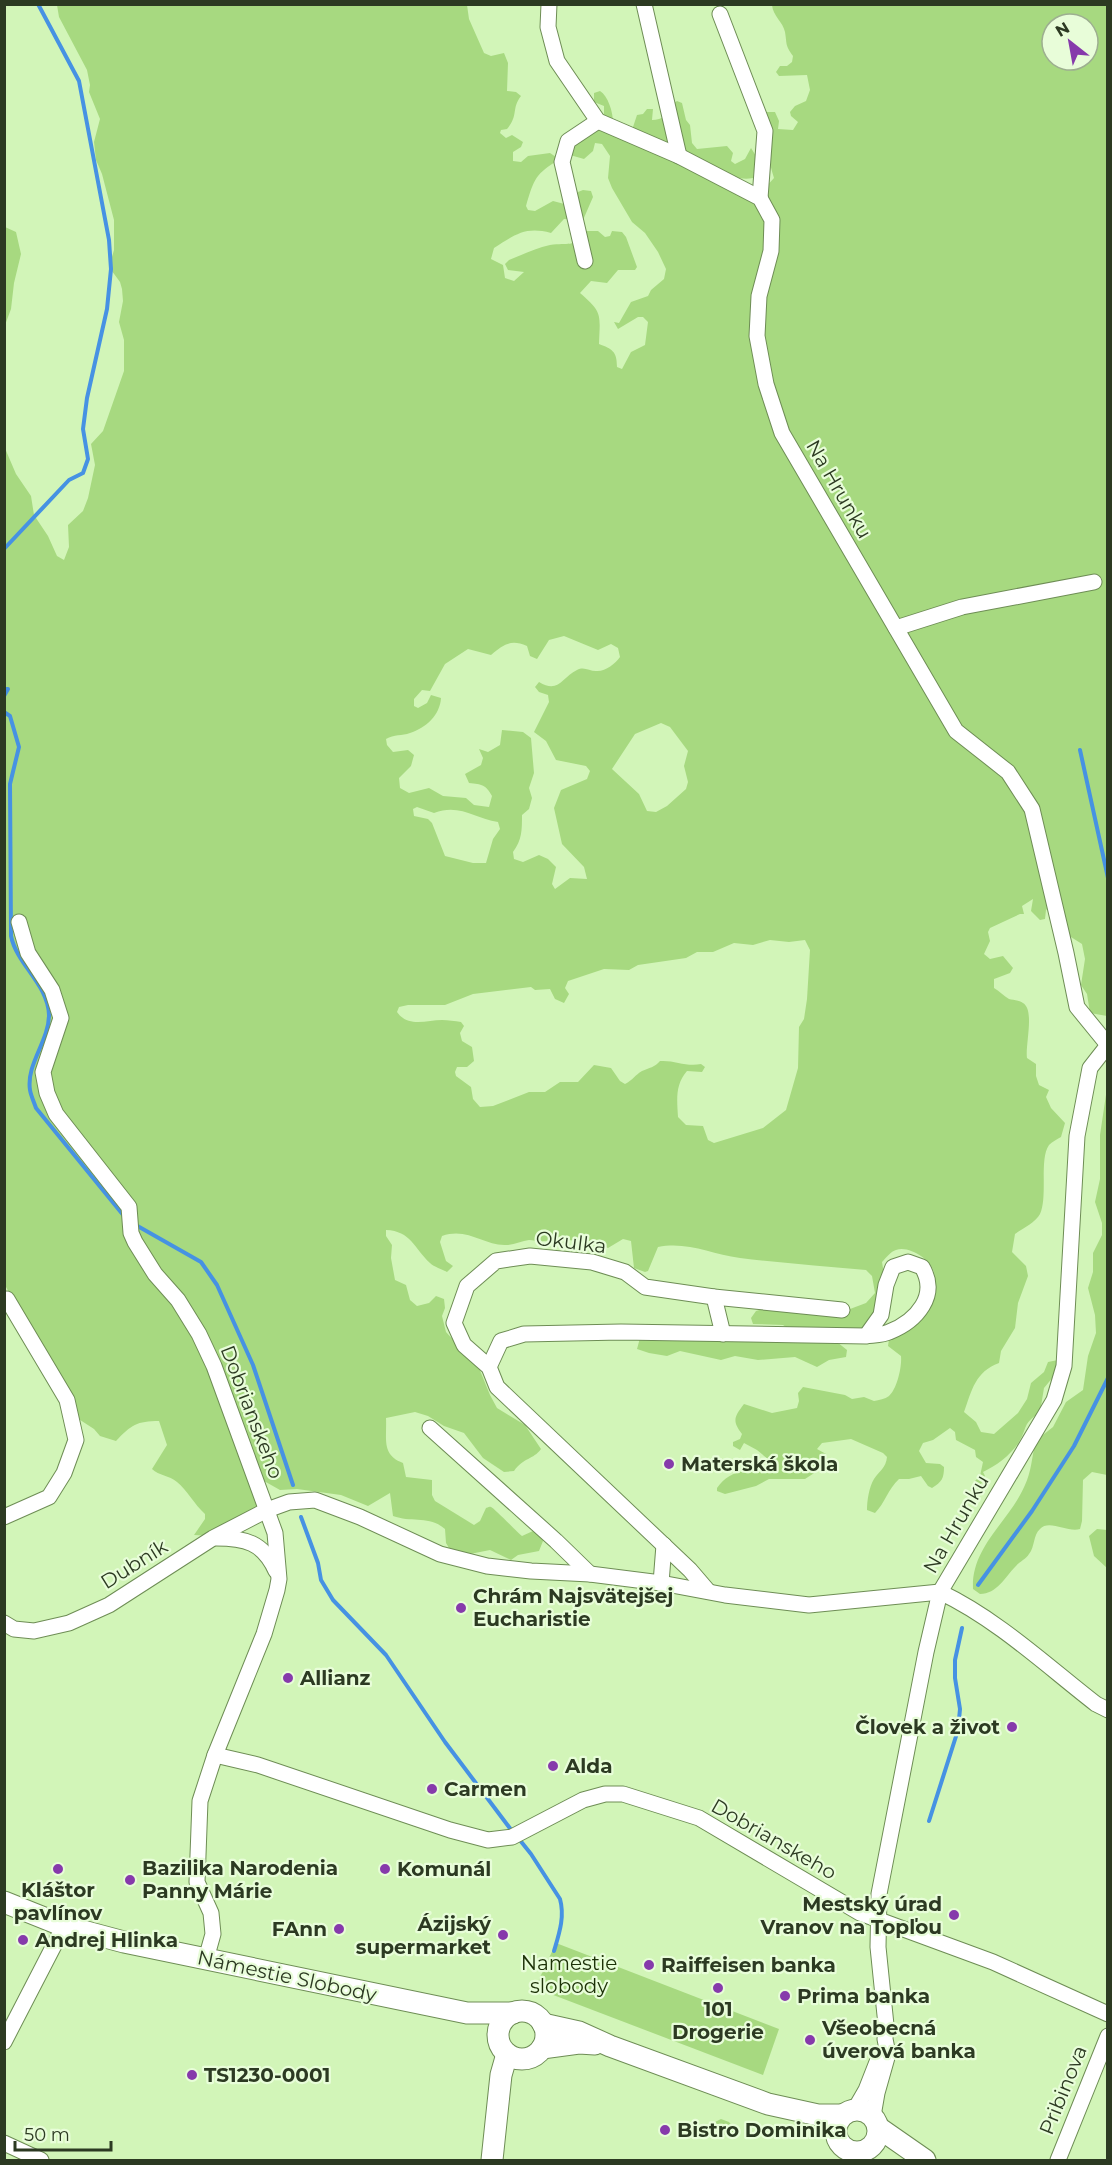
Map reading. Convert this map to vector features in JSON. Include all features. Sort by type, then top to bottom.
[{"type":"street","points":[[549,4],[548,27],[557,61],[598,121],[679,156],[760,198],[765,131],[720,14]]},
{"type":"street","points":[[644,4],[679,156]]},
{"type":"street","points":[[585,261],[562,162],[568,141],[598,121]]},
{"type":"street","name":"Na Hrunku","points":[[760,198],[772,220],[771,251],[759,296],[757,336],[766,384],[782,433],[956,730],[1008,772],[1032,809],[1077,1007],[1107,1045],[1090,1068],[1077,1136],[1064,1366],[1054,1400],[940,1592],[926,1652],[879,1894],[878,1947],[886,2025],[885,2039],[866,2090],[864,2123]]},
{"type":"street","points":[[896,628],[962,607],[1094,582]]},
{"type":"street","name":"Dobrianskeho","points":[[19,922],[28,953],[51,990],[62,1018],[44,1072],[47,1093],[56,1114],[129,1207],[131,1233],[155,1274],[178,1300],[199,1334],[214,1366],[275,1533],[279,1579],[264,1634],[215,1755],[200,1801],[197,1882],[211,1913],[213,1934],[206,1959]]},
{"type":"street","name":"Okulka","points":[[708,1591],[690,1570],[497,1387],[489,1367],[464,1345],[454,1323],[467,1286],[496,1261],[530,1256],[592,1262],[625,1272],[645,1287],[714,1297],[842,1310]]},
{"type":"street","points":[[489,1367],[501,1341],[524,1334],[621,1332],[866,1336],[889,1333],[912,1318],[927,1300],[928,1277],[922,1267],[908,1262],[893,1267],[886,1285],[881,1315],[866,1336]]},
{"type":"street","points":[[714,1297],[723,1334]]},
{"type":"street","points":[[4,1518],[49,1497],[64,1473],[76,1440],[67,1400],[7,1299]]},
{"type":"street","points":[[430,1428],[590,1574]]},
{"type":"street","points":[[267,1509],[290,1502],[315,1500],[360,1517],[440,1554],[487,1566],[590,1574],[808,1605],[940,1592],[963,1603],[986,1619],[1096,1704],[1107,1710]]},
{"type":"street","name":"Dubník","points":[[8,1627],[34,1631],[69,1623],[109,1605],[213,1538],[267,1509]]},
{"type":"street","points":[[213,1538],[238,1538],[259,1546],[272,1562],[279,1579]]},
{"type":"street","points":[[550,1571],[556,1541]]},
{"type":"street","points":[[661,1583],[664,1545]]},
{"type":"street","name":"Dobrianskeho","points":[[215,1755],[258,1766],[450,1830],[488,1840],[518,1834],[583,1800],[605,1794],[623,1794],[699,1818],[860,1913],[993,1962],[1107,2014]]},
{"type":"street","name":"Námestie Slobody","points":[[4,1902],[64,1926],[124,1942],[467,2013],[513,2013]]},
{"type":"street","points":[[4,2042],[64,1926]]},
{"type":"street","points":[[492,2160],[500,2097],[503,2045],[501,2023],[519,2011],[533,2014],[543,2024],[546,2036],[536,2053],[514,2071],[500,2097]]},
{"type":"street","points":[[467,2013],[514,2058],[579,2043],[610,2046]]},
{"type":"street","points":[[543,2024],[579,2032],[610,2046],[768,2104],[815,2127],[850,2151],[865,2151],[864,2123]]},
{"type":"street","name":"Pribinova","points":[[1058,2160],[1107,2036]]},
{"type":"street","points":[[768,2104],[864,2123],[925,2160]]},
{"type":"street","points":[[839,2142],[836,2127],[864,2123]]},
{"type":"street","points":[[4,2143],[41,2160]]},
{"type":"green space","points":[[57,5],[467,5],[469,19],[484,53],[491,56],[504,53],[508,63],[507,91],[516,92],[521,96],[511,124],[500,133],[506,138],[512,135],[523,142],[521,147],[513,152],[513,161],[521,162],[528,156],[550,153],[556,157],[555,162],[535,180],[526,206],[528,210],[535,211],[553,201],[572,206],[578,192],[583,190],[591,191],[593,197],[583,220],[564,219],[551,233],[527,231],[521,233],[494,248],[491,259],[503,265],[505,278],[514,281],[524,272],[508,270],[505,264],[509,260],[545,246],[574,243],[587,231],[598,231],[605,237],[610,236],[612,231],[622,232],[637,267],[635,270],[618,270],[607,283],[591,281],[580,293],[593,305],[599,315],[599,344],[613,351],[617,367],[622,369],[631,352],[645,345],[648,322],[643,317],[638,317],[618,329],[614,322],[619,323],[631,302],[648,296],[651,290],[664,279],[666,269],[658,252],[645,233],[632,222],[612,188],[608,178],[610,156],[602,144],[595,143],[593,151],[584,159],[563,153],[604,116],[604,106],[594,102],[594,93],[600,91],[608,100],[613,122],[632,130],[637,115],[643,114],[647,109],[653,109],[652,120],[659,119],[667,114],[672,104],[677,101],[682,103],[686,120],[690,125],[692,143],[697,149],[727,146],[733,153],[731,161],[735,164],[745,159],[751,148],[756,156],[753,178],[743,179],[717,175],[759,208],[765,188],[774,178],[767,145],[767,112],[775,112],[779,121],[778,129],[793,130],[798,122],[790,112],[795,106],[806,101],[810,90],[807,75],[779,76],[776,72],[780,66],[787,66],[792,62],[793,56],[787,47],[784,28],[772,5],[1107,5],[1107,1016],[1090,1013],[1087,994],[1081,985],[1085,959],[1082,944],[1063,932],[1051,905],[1046,910],[1045,919],[1040,920],[1031,911],[1033,899],[1022,906],[1024,914],[990,928],[988,932],[990,941],[984,954],[990,959],[1003,956],[1013,968],[1010,973],[994,979],[994,988],[1009,999],[1021,1002],[1027,1007],[1029,1020],[1027,1058],[1036,1064],[1039,1085],[1049,1090],[1046,1097],[1051,1108],[1065,1123],[1061,1137],[1049,1145],[1046,1151],[1040,1214],[1032,1223],[1015,1234],[1012,1252],[1026,1266],[1028,1276],[1018,1303],[1015,1328],[1001,1351],[999,1363],[979,1377],[964,1412],[976,1422],[981,1432],[994,1434],[1018,1413],[1027,1399],[1031,1383],[1044,1372],[1048,1362],[1058,1360],[1058,1371],[1044,1388],[1040,1412],[1028,1423],[1012,1451],[983,1472],[985,1476],[980,1486],[975,1488],[973,1483],[980,1476],[983,1462],[976,1457],[975,1450],[956,1440],[955,1432],[950,1428],[933,1440],[923,1443],[919,1451],[926,1463],[940,1464],[944,1467],[940,1482],[932,1488],[921,1476],[899,1479],[875,1513],[867,1510],[869,1494],[872,1482],[884,1467],[887,1457],[851,1439],[822,1443],[817,1449],[826,1454],[827,1461],[822,1468],[805,1479],[769,1479],[756,1486],[725,1494],[717,1491],[723,1481],[733,1474],[770,1469],[769,1460],[757,1450],[744,1443],[740,1450],[733,1446],[733,1442],[740,1439],[742,1434],[736,1419],[744,1404],[772,1413],[797,1408],[798,1393],[803,1387],[845,1395],[852,1399],[864,1397],[874,1401],[886,1398],[892,1393],[901,1366],[901,1356],[888,1346],[889,1339],[935,1287],[934,1272],[929,1263],[913,1252],[901,1249],[892,1252],[882,1262],[885,1280],[881,1319],[837,1342],[847,1350],[846,1357],[829,1360],[817,1367],[795,1357],[758,1360],[735,1356],[721,1360],[680,1351],[667,1356],[637,1349],[640,1338],[678,1341],[793,1332],[783,1325],[753,1324],[751,1318],[756,1311],[769,1307],[848,1312],[866,1303],[875,1293],[872,1276],[866,1270],[740,1258],[689,1247],[669,1246],[658,1247],[648,1271],[645,1272],[634,1268],[631,1241],[623,1239],[608,1248],[593,1243],[568,1240],[529,1240],[498,1245],[468,1235],[451,1234],[442,1236],[440,1242],[446,1261],[453,1266],[447,1272],[430,1263],[407,1237],[401,1233],[386,1230],[386,1236],[392,1245],[391,1258],[395,1280],[406,1285],[410,1300],[417,1306],[429,1303],[436,1296],[444,1299],[445,1308],[442,1316],[446,1332],[479,1368],[497,1408],[525,1425],[541,1449],[514,1471],[504,1472],[483,1458],[464,1433],[415,1412],[386,1418],[388,1451],[396,1460],[403,1463],[406,1477],[432,1480],[432,1495],[435,1501],[474,1525],[480,1521],[486,1508],[490,1507],[522,1536],[533,1531],[542,1532],[543,1541],[539,1551],[518,1555],[511,1560],[490,1550],[470,1554],[449,1548],[446,1543],[445,1529],[439,1525],[393,1516],[390,1493],[368,1506],[341,1495],[297,1489],[280,1490],[264,1481],[257,1506],[244,1521],[213,1536],[194,1535],[205,1519],[205,1514],[177,1482],[152,1469],[167,1445],[159,1421],[135,1425],[116,1441],[100,1436],[94,1429],[74,1416],[5,1285],[4,446],[16,474],[31,496],[34,515],[48,536],[57,556],[64,560],[69,547],[68,525],[83,511],[88,498],[95,465],[91,444],[103,431],[124,371],[124,340],[119,322],[123,301],[122,289],[120,282],[109,267],[114,250],[114,220],[96,160],[94,142],[100,119],[89,92],[87,70],[59,17]],"holes":[[[564,636],[598,650],[611,644],[618,648],[620,657],[606,669],[596,671],[580,669],[556,685],[551,686],[539,682],[535,687],[539,692],[548,695],[549,702],[534,732],[546,741],[556,760],[586,766],[590,771],[587,779],[561,790],[554,808],[562,844],[584,867],[587,879],[570,878],[555,889],[552,884],[556,867],[548,859],[539,855],[523,862],[514,859],[513,852],[521,835],[522,815],[529,809],[532,798],[529,788],[534,773],[531,738],[523,732],[502,730],[500,745],[488,752],[479,749],[483,758],[481,765],[465,774],[469,783],[486,787],[490,792],[492,796],[489,807],[474,805],[466,798],[443,796],[429,788],[409,793],[400,788],[399,778],[411,766],[414,755],[408,750],[393,752],[387,745],[386,739],[416,731],[431,720],[438,710],[441,698],[431,695],[427,703],[418,708],[414,706],[414,699],[422,690],[430,691],[445,664],[468,649],[491,655],[504,645],[516,643],[527,646],[530,656],[537,659],[549,640]],[[661,723],[670,727],[688,751],[684,766],[688,782],[686,789],[667,806],[656,812],[647,811],[639,794],[612,769],[635,734]],[[417,807],[434,813],[443,810],[460,811],[498,822],[500,829],[493,839],[486,863],[473,863],[445,856],[432,823],[428,819],[414,816],[413,809]],[[770,940],[789,942],[805,940],[810,950],[807,999],[804,1019],[799,1027],[798,1068],[786,1110],[763,1128],[714,1143],[708,1140],[703,1126],[686,1125],[678,1117],[680,1082],[687,1071],[702,1072],[705,1067],[701,1064],[690,1065],[660,1061],[625,1084],[611,1068],[594,1065],[578,1082],[560,1082],[545,1092],[529,1092],[493,1106],[480,1107],[473,1099],[471,1087],[456,1076],[455,1072],[457,1067],[467,1067],[474,1061],[472,1047],[462,1041],[460,1033],[464,1026],[461,1022],[442,1020],[412,1022],[401,1017],[397,1012],[399,1007],[408,1005],[445,1005],[473,994],[531,987],[535,990],[550,989],[555,999],[564,1003],[569,994],[565,988],[568,981],[604,969],[629,970],[638,965],[686,958],[697,952],[713,952],[734,943],[753,945]]]},
{"type":"green space","points":[[5,227],[16,232],[21,254],[11,309],[5,325]]},
{"type":"green space","points":[[1107,1088],[1107,1475],[1092,1472],[1083,1480],[1080,1529],[1044,1526],[1038,1532],[1028,1556],[996,1588],[980,1594],[973,1589],[978,1560],[1025,1485],[1035,1444],[1053,1427],[1066,1402],[1083,1390],[1088,1356],[1096,1333],[1095,1315],[1088,1288],[1093,1272],[1093,1253],[1102,1235],[1102,1223],[1095,1202],[1100,1179],[1100,1135]]},
{"type":"green space","points":[[1097,1529],[1107,1530],[1107,1568],[1094,1556],[1089,1536]]},
{"type":"green space","name":"Namestie slobody","points":[[556,1943],[779,2029],[763,2075],[535,1988]]},
{"type":"green space","points":[[721,2119],[729,2122],[737,2132],[737,2136],[726,2136],[720,2132],[715,2122]]},
{"type":"waterway","points":[[4,549],[69,480],[83,473],[88,459],[83,429],[87,398],[107,309],[111,269],[109,240],[79,81],[38,4]]},
{"type":"waterway","points":[[4,689],[8,689],[4,696]]},
{"type":"waterway","points":[[4,712],[10,716],[19,747],[10,784],[11,936],[19,956],[43,994],[49,1015],[48,1025],[31,1071],[30,1092],[36,1108],[124,1216]]},
{"type":"waterway","points":[[1080,750],[1108,878]]},
{"type":"waterway","points":[[134,1224],[201,1262],[217,1285],[253,1365],[293,1485]]},
{"type":"waterway","points":[[978,1585],[1032,1511],[1074,1446],[1108,1378]]},
{"type":"waterway","points":[[301,1517],[318,1563],[321,1580],[333,1600],[386,1655],[445,1742],[512,1831]]},
{"type":"waterway","points":[[929,1821],[958,1730],[960,1709],[955,1678],[955,1660],[962,1628]]},
{"type":"waterway","points":[[519,1839],[560,1899],[562,1919],[554,1951]]},
{"type":"place","name":"Materská škola","points":[[669,1464]]},
{"type":"place","name":"Chrám Najsvätejšej Eucharistie","points":[[461,1608]]},
{"type":"place","name":"Allianz","points":[[288,1678]]},
{"type":"place","name":"Človek a život","points":[[1012,1727]]},
{"type":"place","name":"Alda","points":[[553,1766]]},
{"type":"place","name":"Carmen","points":[[432,1789]]},
{"type":"place","name":"Kláštor pavlínov","points":[[58,1869]]},
{"type":"place","name":"Komunál","points":[[385,1869]]},
{"type":"place","name":"Bazilika Narodenia Panny Márie","points":[[130,1880]]},
{"type":"place","name":"Mestský úrad Vranov na Topľou","points":[[954,1915]]},
{"type":"place","name":"FAnn","points":[[339,1929]]},
{"type":"place","name":"Ázijský supermarket","points":[[503,1935]]},
{"type":"place","name":"Andrej Hlinka","points":[[23,1940]]},
{"type":"place","name":"Raiffeisen banka","points":[[649,1965]]},
{"type":"place","name":"101 Drogerie","points":[[718,1988]]},
{"type":"place","name":"Prima banka","points":[[785,1996]]},
{"type":"place","name":"Všeobecná úverová banka","points":[[810,2040]]},
{"type":"place","name":"TS1230-0001","points":[[192,2075]]},
{"type":"place","name":"Bistro Dominika","points":[[665,2130]]}]
